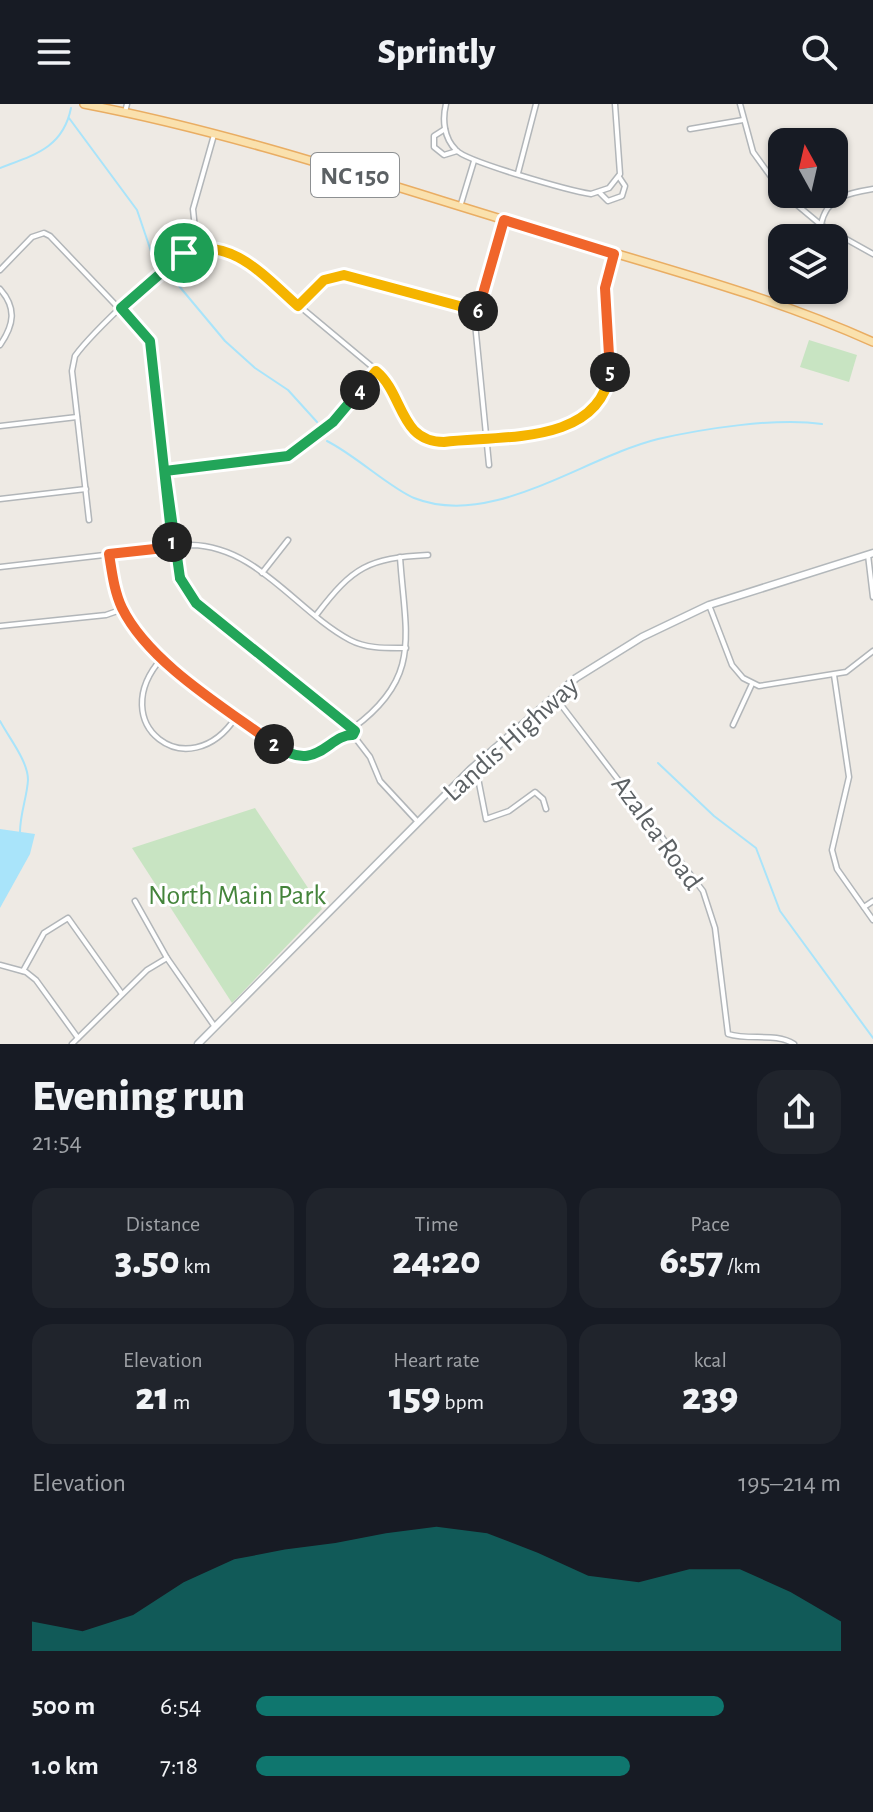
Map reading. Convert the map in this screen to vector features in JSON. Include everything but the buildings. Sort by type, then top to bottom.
[{"type":"main road","name":"NC 150","points":[[84,104],[126,108],[504,220],[770,302],[873,342]]},
{"type":"main road","name":"Landis Highway","points":[[198,1044],[471,769],[553,695],[622,648],[709,605],[871,554]]},
{"type":"street","points":[[446,104],[445,129],[457,151],[474,161],[580,192],[600,193],[608,201],[622,196],[625,186],[619,176],[621,162],[615,104]]},
{"type":"street","points":[[518,173],[535,118],[536,104]]},
{"type":"street","points":[[740,104],[758,162],[768,174]]},
{"type":"street","points":[[690,129],[743,120]]},
{"type":"street","points":[[445,129],[434,136],[434,147],[444,155],[457,151]]},
{"type":"street","points":[[197,249],[193,209],[214,134]]},
{"type":"street","points":[[460,207],[474,161]]},
{"type":"street","points":[[600,193],[619,176]]},
{"type":"street","points":[[821,224],[829,205],[837,198],[873,189]]},
{"type":"street","points":[[801,208],[820,224]]},
{"type":"street","points":[[489,465],[476,335],[477,312],[504,220]]},
{"type":"street","points":[[0,270],[32,237],[44,233],[121,308],[150,341],[179,577],[196,603],[320,699],[350,728],[350,735],[370,757],[380,781],[418,822]]},
{"type":"street","points":[[848,240],[873,254]]},
{"type":"street","points":[[89,520],[72,371],[75,356],[121,308],[184,253],[197,249],[232,252],[393,387],[405,420],[421,437],[444,442],[571,426],[592,411],[607,388],[610,374],[606,278],[614,254]]},
{"type":"street","points":[[298,306],[324,280],[344,275],[477,312]]},
{"type":"street","points":[[0,289],[10,301],[13,314],[0,345]]},
{"type":"street","points":[[165,471],[288,456],[333,422],[376,371]]},
{"type":"street","points":[[0,426],[77,417]]},
{"type":"street","points":[[0,499],[86,489]]},
{"type":"street","points":[[262,573],[288,540]]},
{"type":"street","points":[[0,567],[173,547],[218,547],[232,552],[262,573],[350,640],[379,648],[406,648]]},
{"type":"street","points":[[109,554],[123,609],[134,628],[162,658],[237,717],[290,754],[316,754],[350,735]]},
{"type":"street","points":[[871,554],[873,597]]},
{"type":"street","points":[[317,614],[354,571],[375,561],[428,555]]},
{"type":"street","points":[[350,728],[388,699],[402,672],[406,648],[400,557]]},
{"type":"street","points":[[709,605],[732,665],[752,684],[776,686],[834,675],[853,669],[873,651]]},
{"type":"street","points":[[0,626],[106,615],[123,609]]},
{"type":"street","points":[[162,658],[143,683],[139,700],[149,728],[162,740],[173,747],[202,748],[228,730],[237,717]]},
{"type":"street","points":[[834,675],[849,777],[832,850],[837,869],[873,920]]},
{"type":"street","points":[[733,725],[752,684]]},
{"type":"street","name":"Azalea Road","points":[[553,695],[703,891],[715,928],[728,1034],[741,1039],[780,1038],[794,1044]]},
{"type":"street","points":[[471,769],[477,773],[486,819],[509,811],[535,792],[543,799],[546,809]]},
{"type":"street","points":[[135,901],[167,958],[215,1027]]},
{"type":"street","points":[[864,907],[873,901]]},
{"type":"street","points":[[23,971],[44,933],[68,918],[122,994]]},
{"type":"street","points":[[72,1044],[122,994],[167,958]]},
{"type":"street","points":[[0,965],[23,971],[36,980],[78,1038]]},
{"type":"green space","points":[[809,340],[857,355],[849,382],[800,367]]},
{"type":"green space","name":"North Main Park","points":[[255,808],[322,909],[232,1003],[132,848]]},
{"type":"water","points":[[0,829],[35,834],[30,854],[0,908]]},
{"type":"waterway","points":[[0,168],[35,154],[54,141],[67,122],[71,108]]},
{"type":"waterway","points":[[69,118],[137,210],[154,260]]},
{"type":"waterway","points":[[174,280],[225,341],[255,368],[288,390],[317,422]]},
{"type":"waterway","points":[[327,441],[414,498],[444,505],[474,505],[537,487],[658,439],[762,423],[822,424]]},
{"type":"waterway","points":[[0,721],[22,757],[27,773],[20,832]]},
{"type":"waterway","points":[[658,763],[714,816],[756,848],[780,911],[873,1038]]},
{"type":"route","points":[[184,253],[121,308],[150,341],[165,471],[173,547],[109,554],[117,594],[134,628],[162,658],[279,748],[290,754],[316,754],[346,735],[353,735],[354,729],[347,728],[320,699],[225,627],[196,603],[186,590],[176,564],[165,471],[276,460],[293,454],[333,422],[376,371],[393,387],[402,414],[412,431],[433,442],[571,426],[592,411],[607,388],[610,374],[605,288],[614,254],[504,220],[477,312],[344,275],[333,275],[324,280],[310,290],[298,306],[232,252],[206,248],[184,253]]}]
